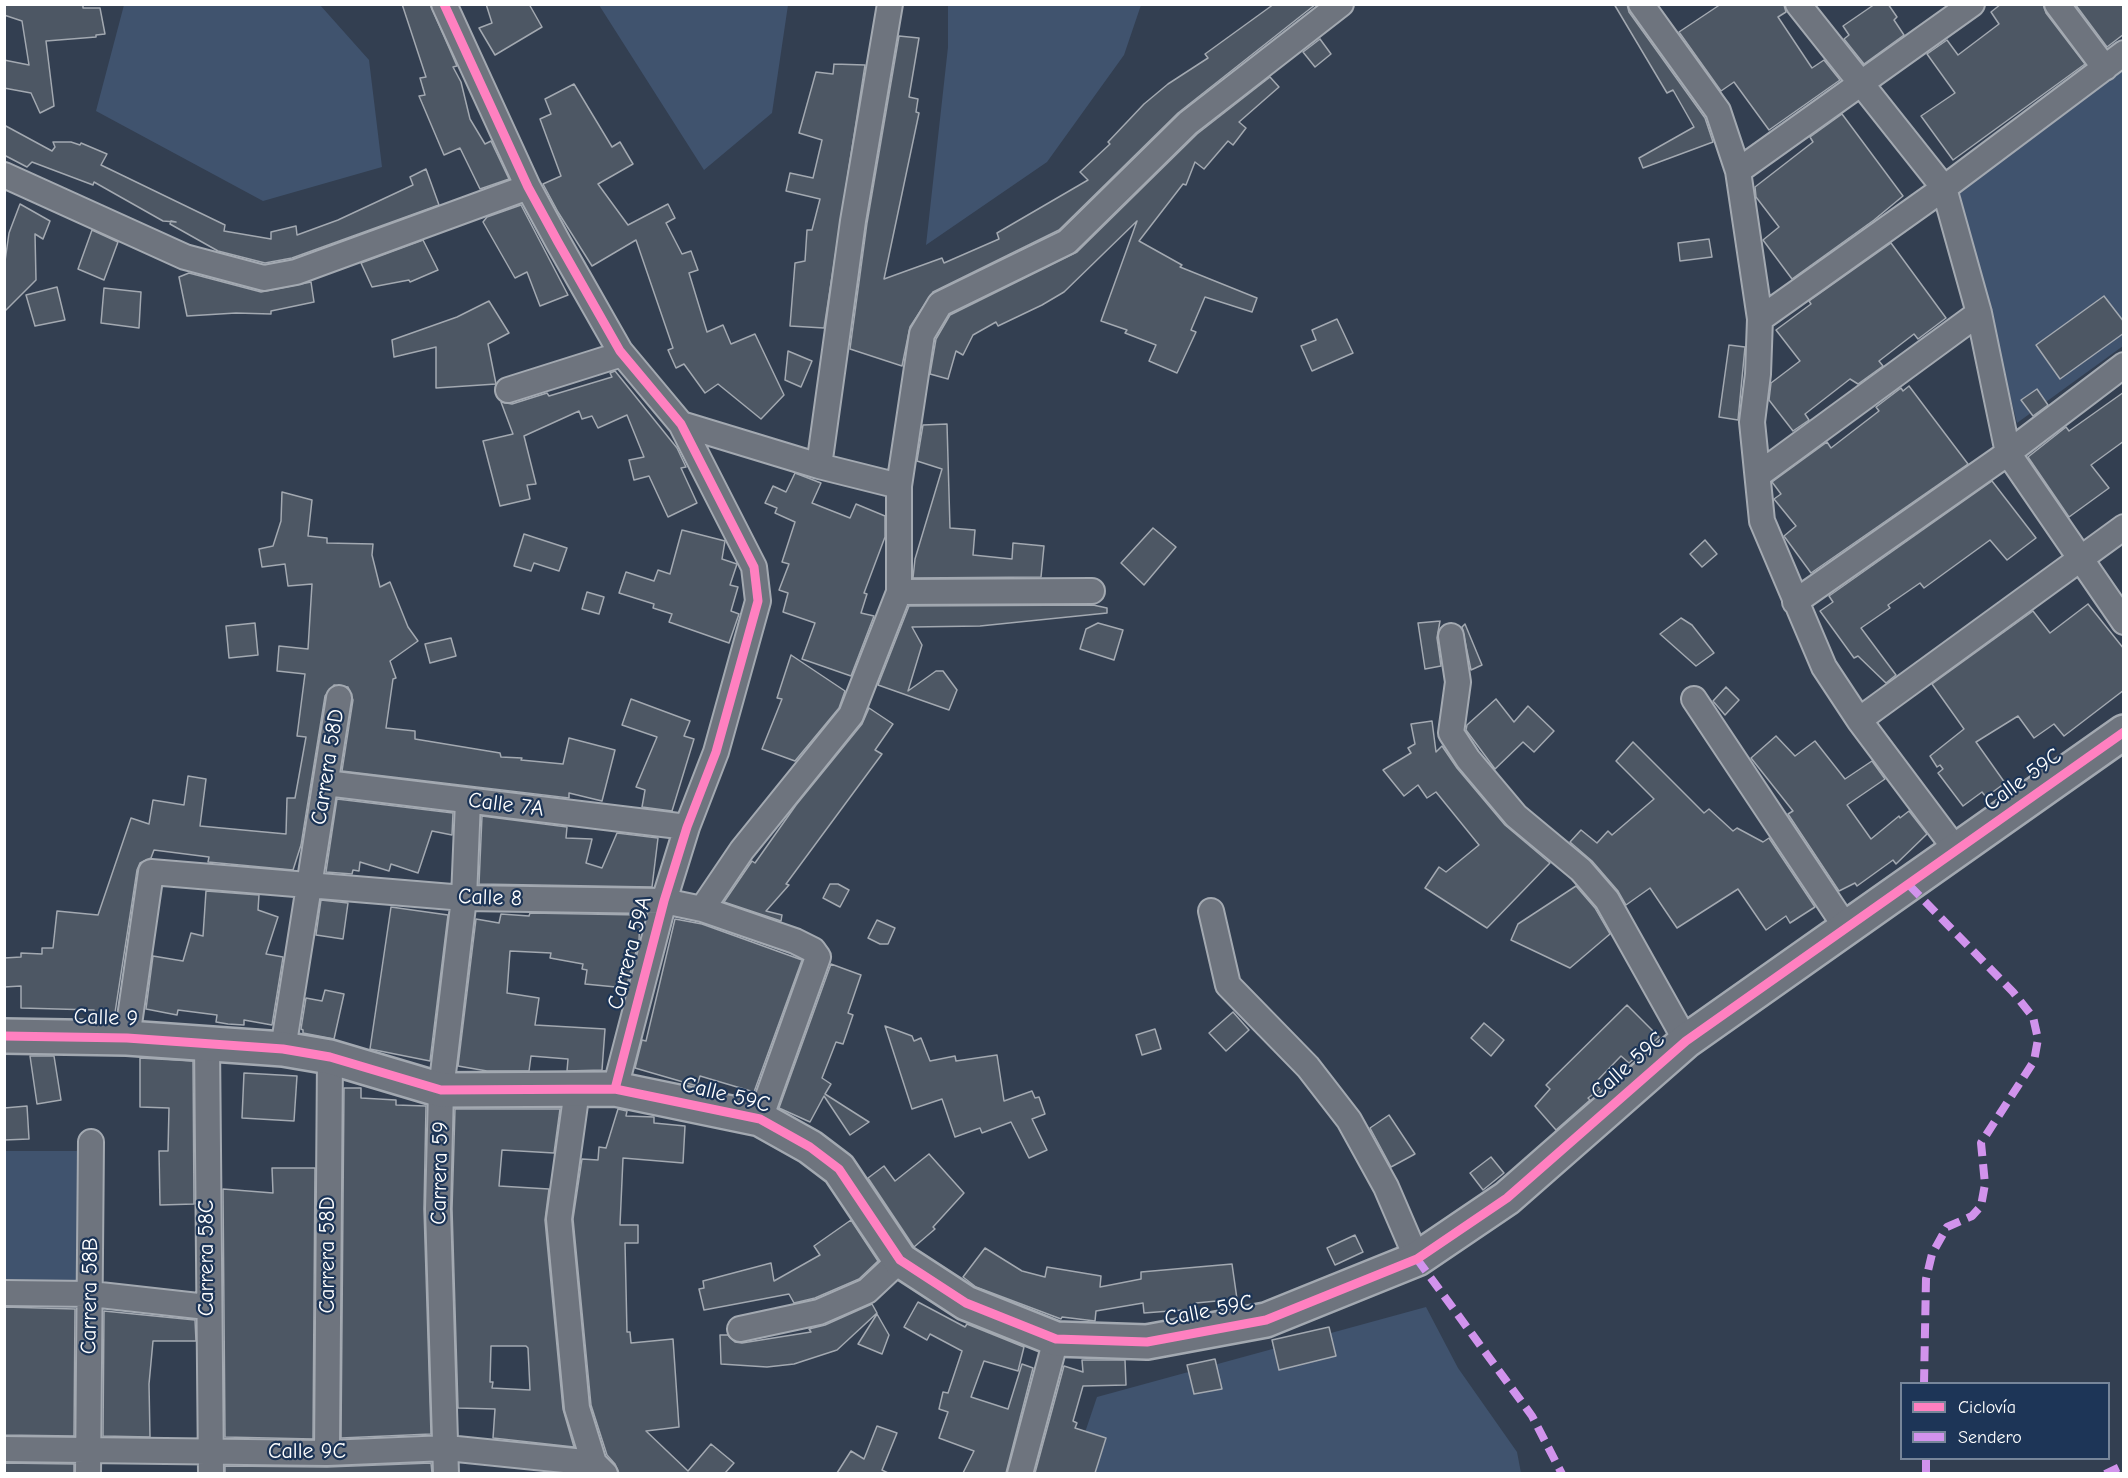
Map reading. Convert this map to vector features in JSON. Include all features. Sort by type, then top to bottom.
[{"type":"street","name":"Carrera 59A","points":[[444,4],[528,187],[622,354],[681,424],[754,567],[758,601],[716,752],[687,827],[663,901],[615,1089]]},
{"type":"street","points":[[819,466],[853,221],[890,4]]},
{"type":"street","points":[[702,909],[742,850],[851,716],[900,592],[899,486],[922,334],[940,304],[1066,242],[1188,123],[1341,4]]},
{"type":"street","points":[[1641,4],[1718,111],[1737,171],[1760,319],[1758,374],[1752,422],[1762,521],[1824,668],[1859,720],[1957,851]]},
{"type":"street","points":[[1798,4],[1944,188],[1979,313],[2008,453],[2124,622]]},
{"type":"street","points":[[1737,171],[1860,85],[1947,12],[1972,4]]},
{"type":"street","points":[[1760,319],[1944,188],[2114,61],[2056,4]]},
{"type":"street","points":[[4,175],[185,257],[264,278],[296,272],[528,187]]},
{"type":"street","points":[[1758,475],[1979,313]]},
{"type":"street","points":[[508,390],[622,354]]},
{"type":"street","points":[[1795,602],[2008,453],[2124,365]]},
{"type":"street","points":[[681,424],[819,466],[899,486]]},
{"type":"street","points":[[1859,720],[2124,527]]},
{"type":"street","points":[[900,592],[1092,591]]},
{"type":"street","points":[[1451,636],[1458,682],[1451,733],[1468,759],[1516,816],[1581,870],[1607,900],[1686,1041]]},
{"type":"street","name":"Carrera 58D","points":[[283,1049],[298,967],[308,885],[339,698]]},
{"type":"street","points":[[1694,699],[1847,928]]},
{"type":"street","name":"Calle 59C","points":[[207,1043],[283,1049],[330,1057],[441,1090],[615,1089],[760,1119],[810,1147],[839,1169],[900,1260],[966,1303],[1056,1339],[1147,1342],[1266,1320],[1417,1259],[1507,1198],[1686,1041],[2124,732]]},
{"type":"street","name":"Calle 7A","points":[[326,783],[687,827]]},
{"type":"street","name":"Carrera 59","points":[[446,1473],[438,1209],[441,1090],[464,898],[468,801]]},
{"type":"street","name":"Calle 8","points":[[127,1038],[151,872],[464,898],[663,901],[702,909],[795,941],[813,950],[818,957],[760,1119]]},
{"type":"street","points":[[1211,911],[1228,985],[1308,1066],[1349,1120],[1386,1187],[1417,1259]]},
{"type":"street","name":"Calle 9","points":[[4,1036],[127,1038],[207,1043]]},
{"type":"street","name":"Carrera 58C","points":[[207,1043],[207,1307],[211,1462]]},
{"type":"street","name":"Carrera 58D","points":[[327,1454],[330,1057]]},
{"type":"street","points":[[577,1090],[559,1219],[576,1408],[600,1468]]},
{"type":"street","name":"Carrera 58B","points":[[88,1462],[91,1142]]},
{"type":"street","points":[[740,1329],[819,1312],[867,1291],[900,1260]]},
{"type":"street","points":[[4,1293],[91,1294],[207,1307]]},
{"type":"street","points":[[1020,1473],[1056,1339]]},
{"type":"street","name":"Calle 9C","points":[[4,1449],[88,1462],[211,1462],[447,1449],[600,1468]]},
{"type":"shaded area","points":[[124,5],[320,5],[369,60],[382,167],[263,201],[96,111]]},
{"type":"shaded area","points":[[599,5],[788,5],[772,113],[704,170]]},
{"type":"shaded area","points":[[948,5],[1141,5],[1124,55],[1047,162],[926,245],[948,47]]},
{"type":"shaded area","points":[[2123,65],[2123,346],[2017,423],[1958,187]]},
{"type":"shaded area","points":[[4,1151],[86,1151],[89,1282],[5,1285]]},
{"type":"shaded area","points":[[1426,1307],[1458,1368],[1517,1452],[1521,1473],[1094,1474],[1077,1456],[1097,1397]]},
{"type":"building","points":[[4,4],[83,4],[83,8],[100,8],[105,34],[96,35],[96,37],[46,41],[54,106],[40,113],[31,93],[4,88],[4,60],[29,65],[22,21],[4,15]]},
{"type":"building","points":[[402,4],[430,4],[457,66],[453,67],[461,82],[470,119],[485,144],[491,141],[509,179],[480,189],[460,148],[444,155],[419,96],[425,95],[420,78],[426,77]]},
{"type":"building","points":[[486,4],[529,4],[542,27],[495,55],[479,28],[492,23]]},
{"type":"building","points":[[1274,4],[1316,4],[1178,113],[1059,230],[933,292],[910,327],[902,366],[850,349],[867,223],[899,36],[919,38],[909,97],[918,99],[916,112],[919,113],[884,279],[942,258],[944,263],[999,239],[997,233],[1088,180],[1080,172],[1110,144],[1108,142],[1144,104],[1168,84],[1208,58],[1205,54]]},
{"type":"building","points":[[1614,4],[1627,4],[1629,12],[1705,118],[1713,142],[1643,168],[1639,158],[1694,127],[1673,90],[1667,93]]},
{"type":"building","points":[[1721,4],[1784,5],[1786,12],[1778,17],[1812,68],[1824,60],[1840,80],[1769,130],[1734,82],[1721,91],[1679,32]]},
{"type":"building","points":[[1875,4],[1888,4],[1897,17],[1894,20],[1904,35],[1864,64],[1844,39],[1849,35],[1843,26]]},
{"type":"building","points":[[2001,4],[2043,4],[2046,13],[2085,64],[1953,160],[1921,116],[1955,93],[1927,54],[1947,40],[1958,55],[1999,24],[1991,12]]},
{"type":"building","points":[[2075,4],[2124,4],[2124,34],[2107,47]]},
{"type":"building","points":[[1320,39],[1331,54],[1315,67],[1303,52]]},
{"type":"building","points":[[834,64],[865,65],[824,328],[790,326],[795,263],[805,261],[807,230],[812,230],[820,199],[786,191],[790,173],[813,178],[822,140],[799,133],[816,72],[833,74]]},
{"type":"building","points":[[1270,77],[1279,87],[1239,122],[1246,128],[1233,145],[1228,141],[1204,169],[1195,162],[1186,185],[1183,184],[1139,241],[1182,265],[1180,267],[1257,298],[1252,312],[1205,297],[1191,330],[1196,332],[1177,373],[1149,361],[1156,345],[1125,333],[1127,330],[1101,321],[1137,221],[1064,292],[998,326],[996,322],[973,335],[963,355],[956,351],[948,379],[930,374],[936,339],[950,315],[1077,252],[1197,134]]},
{"type":"building","points":[[574,84],[612,147],[620,142],[633,164],[598,184],[628,225],[668,204],[675,218],[666,223],[682,254],[691,251],[698,270],[689,273],[707,332],[723,325],[731,344],[755,334],[784,395],[761,419],[718,384],[705,393],[684,364],[676,368],[668,350],[673,348],[636,240],[592,266],[558,212],[543,184],[561,176],[540,119],[551,114],[545,99]]},
{"type":"building","points":[[1842,114],[1903,196],[1874,220],[1792,279],[1763,240],[1779,227],[1756,197],[1755,187],[1813,142],[1810,137]]},
{"type":"building","points":[[4,125],[52,151],[55,147],[53,142],[71,142],[80,145],[81,143],[107,154],[101,165],[225,225],[224,231],[271,239],[271,232],[296,226],[297,235],[338,220],[413,185],[410,177],[426,169],[439,205],[292,258],[265,263],[218,251],[170,224],[171,222],[163,221],[94,182],[93,185],[32,162],[27,167],[4,155]]},
{"type":"building","points":[[20,204],[50,221],[43,239],[35,234],[36,280],[4,312],[4,268],[9,233]]},
{"type":"building","points":[[521,205],[568,295],[540,306],[527,272],[515,278],[483,222],[487,217]]},
{"type":"building","points":[[92,230],[118,242],[104,280],[78,269]]},
{"type":"building","points":[[1709,239],[1712,257],[1680,261],[1678,243]]},
{"type":"building","points":[[423,240],[438,270],[410,282],[409,280],[372,287],[361,263]]},
{"type":"building","points":[[1891,243],[1946,318],[1918,339],[1914,334],[1879,361],[1883,366],[1858,384],[1850,379],[1805,414],[1809,420],[1793,431],[1769,400],[1771,383],[1800,361],[1776,330],[1811,304],[1809,301]]},
{"type":"building","points":[[189,273],[261,292],[311,282],[314,302],[271,311],[271,314],[236,313],[187,316],[179,277]]},
{"type":"building","points":[[57,287],[65,320],[35,326],[26,295]]},
{"type":"building","points":[[104,288],[141,292],[139,328],[101,323]]},
{"type":"building","points":[[2104,296],[2124,322],[2124,333],[2060,379],[2036,345]]},
{"type":"building","points":[[489,301],[509,333],[488,344],[496,384],[436,388],[436,347],[394,357],[392,340],[457,317]]},
{"type":"building","points":[[1337,319],[1353,353],[1312,371],[1301,346],[1316,340],[1312,330]]},
{"type":"building","points":[[1729,345],[1745,347],[1738,420],[1719,417]]},
{"type":"building","points":[[788,351],[812,361],[801,387],[785,380]]},
{"type":"building","points":[[615,371],[677,448],[686,467],[681,468],[697,503],[668,517],[649,476],[634,480],[629,460],[644,457],[627,415],[598,428],[592,416],[582,419],[579,411],[524,436],[536,484],[527,485],[530,499],[500,506],[483,441],[513,434],[501,402],[512,404],[547,393],[549,396],[612,377],[610,373]]},
{"type":"building","points":[[1909,386],[1968,464],[1811,573],[1784,536],[1796,526],[1774,499],[1781,494],[1772,482],[1827,442],[1831,448],[1879,411],[1876,407],[1901,388],[1903,391]]},
{"type":"building","points":[[2037,389],[2048,405],[2033,416],[2021,400]]},
{"type":"building","points":[[2124,392],[2124,441],[2091,465],[2109,488],[2069,517],[2028,457],[2066,427],[2069,431]]},
{"type":"building","points":[[947,424],[950,528],[975,530],[973,555],[1012,559],[1013,543],[1044,546],[1041,577],[913,578],[915,559],[942,469],[917,461],[923,425]]},
{"type":"building","points":[[795,473],[821,483],[812,503],[850,518],[856,504],[885,516],[885,537],[864,593],[867,594],[861,613],[874,616],[851,676],[802,659],[815,623],[783,612],[788,593],[779,590],[789,564],[782,562],[795,522],[775,513],[777,508],[765,503],[773,486],[786,492]]},
{"type":"building","points":[[1992,481],[2036,538],[2007,560],[1990,540],[1924,588],[1920,583],[1888,605],[1890,608],[1861,628],[1896,675],[1886,683],[1858,656],[1854,658],[1820,611],[1833,602],[1829,596]]},
{"type":"building","points":[[282,492],[312,500],[308,536],[327,538],[327,543],[373,544],[372,555],[380,587],[390,582],[408,627],[418,641],[390,661],[396,678],[393,679],[386,728],[415,731],[415,739],[500,753],[501,757],[522,758],[521,760],[563,764],[569,738],[615,750],[602,801],[569,793],[569,798],[342,771],[353,700],[348,687],[334,685],[325,696],[301,845],[293,870],[208,862],[209,857],[154,850],[151,858],[140,863],[137,870],[114,1019],[93,1018],[94,1010],[21,1008],[21,986],[4,987],[4,958],[21,957],[21,953],[42,954],[42,948],[53,948],[57,911],[98,915],[131,818],[149,824],[153,800],[184,805],[188,776],[206,779],[200,826],[286,834],[287,798],[295,798],[306,737],[297,736],[305,674],[277,671],[279,646],[308,649],[312,584],[288,586],[285,564],[262,567],[259,549],[273,546],[281,521]]},
{"type":"building","points":[[1153,528],[1176,547],[1144,585],[1121,563]]},
{"type":"building","points":[[682,530],[725,541],[722,559],[737,564],[730,585],[738,587],[731,611],[739,614],[729,643],[669,622],[672,614],[653,608],[654,604],[619,593],[626,572],[654,581],[658,570],[670,574]]},
{"type":"building","points":[[524,534],[567,548],[559,571],[534,563],[531,571],[514,566]]},
{"type":"building","points":[[1705,540],[1717,554],[1702,567],[1690,554]]},
{"type":"building","points":[[587,592],[604,597],[599,614],[582,609]]},
{"type":"building","points":[[2088,604],[2124,649],[2124,690],[2064,736],[2054,724],[2034,738],[2018,716],[1976,742],[2005,783],[1986,797],[1982,792],[1963,806],[1938,773],[1943,769],[1940,765],[1937,767],[1930,756],[1964,729],[1932,684],[2033,611],[2050,633]]},
{"type":"building","points":[[1093,605],[1107,608],[1107,613],[980,626],[912,627],[922,645],[908,691],[936,671],[943,671],[957,690],[949,710],[878,685],[909,606]]},
{"type":"building","points":[[1681,618],[1692,625],[1714,653],[1696,666],[1660,634]]},
{"type":"building","points":[[1440,621],[1437,638],[1441,666],[1425,669],[1418,623]]},
{"type":"building","points":[[255,623],[258,655],[229,658],[226,626]]},
{"type":"building","points":[[1098,623],[1123,630],[1114,660],[1080,649],[1086,629]]},
{"type":"building","points":[[1465,624],[1482,665],[1471,670],[1462,627]]},
{"type":"building","points":[[451,638],[456,656],[430,663],[425,644]]},
{"type":"building","points":[[791,655],[845,691],[839,708],[795,761],[762,749],[782,699],[777,698]]},
{"type":"building","points":[[1726,687],[1739,700],[1725,715],[1713,701]]},
{"type":"building","points":[[631,699],[690,721],[684,736],[694,739],[672,811],[642,807],[645,790],[636,787],[657,737],[622,725]]},
{"type":"building","points":[[1496,699],[1514,722],[1528,706],[1554,731],[1534,752],[1523,742],[1495,769],[1466,730],[1467,725]]},
{"type":"building","points":[[869,708],[893,724],[875,750],[882,754],[786,884],[789,885],[766,911],[782,915],[781,921],[724,902],[752,861],[755,863],[796,805],[862,724]]},
{"type":"building","points":[[1432,721],[1436,752],[1442,746],[1457,768],[1505,825],[1550,863],[1487,928],[1425,888],[1439,867],[1446,872],[1479,845],[1436,792],[1427,798],[1418,785],[1404,796],[1383,770],[1411,753],[1408,748],[1415,744],[1411,724]]},
{"type":"building","points":[[1776,736],[1795,756],[1815,741],[1845,779],[1872,761],[1885,779],[1847,805],[1871,839],[1899,816],[1900,818],[1909,811],[1927,834],[1896,864],[1893,860],[1857,886],[1855,883],[1839,891],[1788,814],[1793,811],[1751,758]]},
{"type":"building","points":[[1633,742],[1704,813],[1709,809],[1733,831],[1737,828],[1763,842],[1769,838],[1815,907],[1790,923],[1786,916],[1766,930],[1738,889],[1677,928],[1650,888],[1626,905],[1618,891],[1592,861],[1570,842],[1581,830],[1597,843],[1608,831],[1612,835],[1654,799],[1616,761]]},
{"type":"building","points":[[337,799],[453,813],[452,835],[432,831],[418,873],[391,864],[389,871],[360,862],[359,871],[353,870],[352,874],[326,872]]},
{"type":"building","points":[[482,816],[567,827],[566,838],[592,839],[586,863],[602,868],[617,833],[658,838],[652,887],[479,884]]},
{"type":"building","points":[[830,884],[838,884],[849,890],[840,907],[823,898]]},
{"type":"building","points":[[1576,886],[1595,908],[1610,934],[1570,968],[1511,940],[1518,924]]},
{"type":"building","points":[[206,891],[259,895],[258,910],[278,917],[266,954],[283,957],[272,1025],[244,1020],[244,1025],[228,1024],[216,1022],[217,1015],[178,1010],[177,1015],[146,1009],[153,956],[183,961],[191,933],[203,936]]},
{"type":"building","points":[[321,900],[348,903],[343,939],[316,935]]},
{"type":"building","points":[[391,907],[448,915],[430,1061],[370,1049]]},
{"type":"building","points":[[530,913],[640,915],[639,941],[626,988],[585,984],[587,970],[582,969],[583,964],[550,958],[551,953],[510,951],[507,993],[539,998],[535,1025],[605,1029],[602,1070],[567,1071],[568,1059],[531,1056],[529,1071],[487,1071],[458,1066],[476,919],[499,923],[501,914],[529,916]]},
{"type":"building","points":[[675,919],[702,924],[802,960],[754,1092],[700,1076],[697,1086],[635,1068],[642,1040],[646,1041]]},
{"type":"building","points":[[877,920],[895,928],[888,944],[880,944],[868,938]]},
{"type":"building","points":[[831,964],[861,975],[848,1013],[853,1015],[843,1044],[836,1042],[822,1078],[831,1084],[825,1094],[869,1122],[850,1135],[824,1096],[810,1122],[779,1108]]},
{"type":"building","points":[[325,990],[344,994],[334,1039],[303,1033],[301,1029],[306,998],[322,1001]]},
{"type":"building","points":[[1627,1005],[1659,1037],[1629,1063],[1621,1056],[1595,1083],[1600,1089],[1556,1130],[1535,1106],[1550,1089],[1546,1085]]},
{"type":"building","points":[[1233,1012],[1249,1030],[1226,1051],[1209,1033]]},
{"type":"building","points":[[1484,1023],[1504,1040],[1491,1056],[1471,1038]]},
{"type":"building","points":[[885,1026],[912,1036],[914,1041],[921,1038],[930,1061],[955,1056],[956,1061],[997,1055],[1004,1101],[1032,1091],[1035,1098],[1039,1097],[1045,1114],[1032,1119],[1047,1150],[1029,1158],[1011,1122],[982,1133],[980,1128],[955,1137],[942,1099],[912,1109]]},
{"type":"building","points":[[1155,1029],[1161,1049],[1142,1055],[1136,1035]]},
{"type":"building","points":[[30,1056],[54,1056],[61,1100],[37,1104]]},
{"type":"building","points":[[140,1058],[193,1061],[194,1204],[160,1205],[159,1151],[168,1151],[169,1108],[140,1107]]},
{"type":"building","points":[[244,1073],[297,1076],[294,1121],[242,1118]]},
{"type":"building","points":[[344,1088],[361,1088],[361,1098],[396,1100],[396,1105],[426,1106],[424,1209],[431,1434],[341,1438]]},
{"type":"building","points":[[27,1106],[29,1139],[4,1140],[4,1108]]},
{"type":"building","points":[[455,1109],[560,1109],[554,1153],[502,1150],[499,1186],[549,1189],[545,1220],[563,1409],[574,1447],[493,1438],[495,1409],[458,1408],[452,1209]],"holes":[[[491,1346],[526,1346],[528,1348],[530,1390],[492,1388],[493,1382],[490,1382]]]},
{"type":"building","points":[[618,1109],[627,1111],[626,1116],[654,1117],[654,1123],[685,1126],[683,1163],[623,1158],[620,1225],[638,1225],[638,1243],[625,1243],[627,1332],[630,1332],[631,1343],[673,1339],[679,1427],[646,1431],[688,1471],[711,1444],[734,1463],[725,1473],[619,1473],[607,1455],[591,1405],[573,1219],[582,1159],[598,1160],[599,1147],[606,1148]]},
{"type":"building","points":[[1389,1115],[1415,1154],[1391,1167],[1370,1128]]},
{"type":"building","points":[[929,1154],[964,1193],[933,1227],[935,1229],[914,1247],[868,1178],[884,1166],[895,1181]]},
{"type":"building","points":[[1491,1157],[1504,1173],[1483,1190],[1470,1173]]},
{"type":"building","points":[[272,1168],[315,1168],[313,1439],[225,1437],[223,1189],[273,1193]]},
{"type":"building","points":[[851,1220],[878,1261],[859,1279],[815,1298],[794,1303],[789,1294],[704,1310],[699,1289],[704,1288],[703,1281],[771,1263],[774,1281],[820,1255],[814,1246]]},
{"type":"building","points":[[1355,1235],[1363,1252],[1335,1265],[1327,1248]]},
{"type":"building","points":[[985,1248],[1022,1271],[1045,1277],[1047,1267],[1101,1276],[1100,1287],[1141,1279],[1141,1272],[1232,1264],[1237,1299],[1196,1303],[1196,1309],[1144,1313],[1143,1303],[1096,1311],[1095,1321],[1062,1317],[1061,1319],[976,1287],[963,1277]]},
{"type":"building","points":[[918,1302],[965,1327],[967,1324],[1024,1347],[1018,1371],[984,1361],[971,1397],[1008,1409],[1022,1364],[1033,1368],[1006,1473],[963,1473],[974,1451],[939,1438],[948,1412],[939,1409],[943,1392],[948,1393],[962,1351],[930,1334],[927,1340],[904,1327]]},
{"type":"building","points":[[872,1304],[877,1313],[837,1350],[794,1364],[767,1367],[721,1364],[720,1335],[728,1335],[735,1342],[742,1343],[811,1332],[809,1329],[825,1325]]},
{"type":"building","points":[[4,1307],[75,1309],[74,1436],[4,1435]]},
{"type":"building","points":[[104,1311],[195,1320],[196,1341],[153,1341],[149,1384],[150,1437],[103,1436]]},
{"type":"building","points":[[877,1314],[889,1335],[882,1354],[858,1344]]},
{"type":"building","points":[[1329,1327],[1336,1356],[1279,1370],[1272,1340]]},
{"type":"building","points":[[1215,1359],[1222,1389],[1194,1394],[1187,1365]]},
{"type":"building","points":[[1082,1360],[1125,1360],[1126,1385],[1083,1386],[1073,1421],[1077,1423],[1075,1428],[1106,1438],[1095,1473],[1035,1473],[1064,1366],[1083,1372]]},
{"type":"building","points":[[877,1426],[897,1433],[882,1470],[888,1473],[837,1473],[851,1451],[864,1459]]},
{"type":"building","points":[[4,1463],[74,1464],[74,1473],[4,1473]]},
{"type":"building","points":[[431,1463],[432,1473],[225,1473],[225,1466],[327,1467]]},
{"type":"marked path","points":[[1909,885],[2013,992],[2033,1017],[2038,1039],[2034,1061],[1981,1143],[1985,1184],[1981,1206],[1972,1216],[1947,1227],[1932,1254],[1926,1279],[1924,1382]]},
{"type":"marked path","points":[[1417,1259],[1532,1416],[1562,1474]]},
{"type":"marked path","points":[[1926,1460],[1926,1474]]},
{"type":"marked path","points":[[2105,1474],[2124,1465]]},
{"type":"cycle path","points":[[444,4],[528,187],[558,242],[620,351],[681,424],[754,567],[758,601],[716,752],[687,827],[664,901],[615,1089]]},
{"type":"cycle path","points":[[4,1036],[127,1038],[283,1049],[330,1057],[441,1090],[615,1089],[760,1119],[810,1147],[839,1169],[900,1260],[966,1303],[1056,1339],[1147,1342],[1266,1320],[1417,1259],[1507,1198],[1686,1041],[2124,732]]}]
